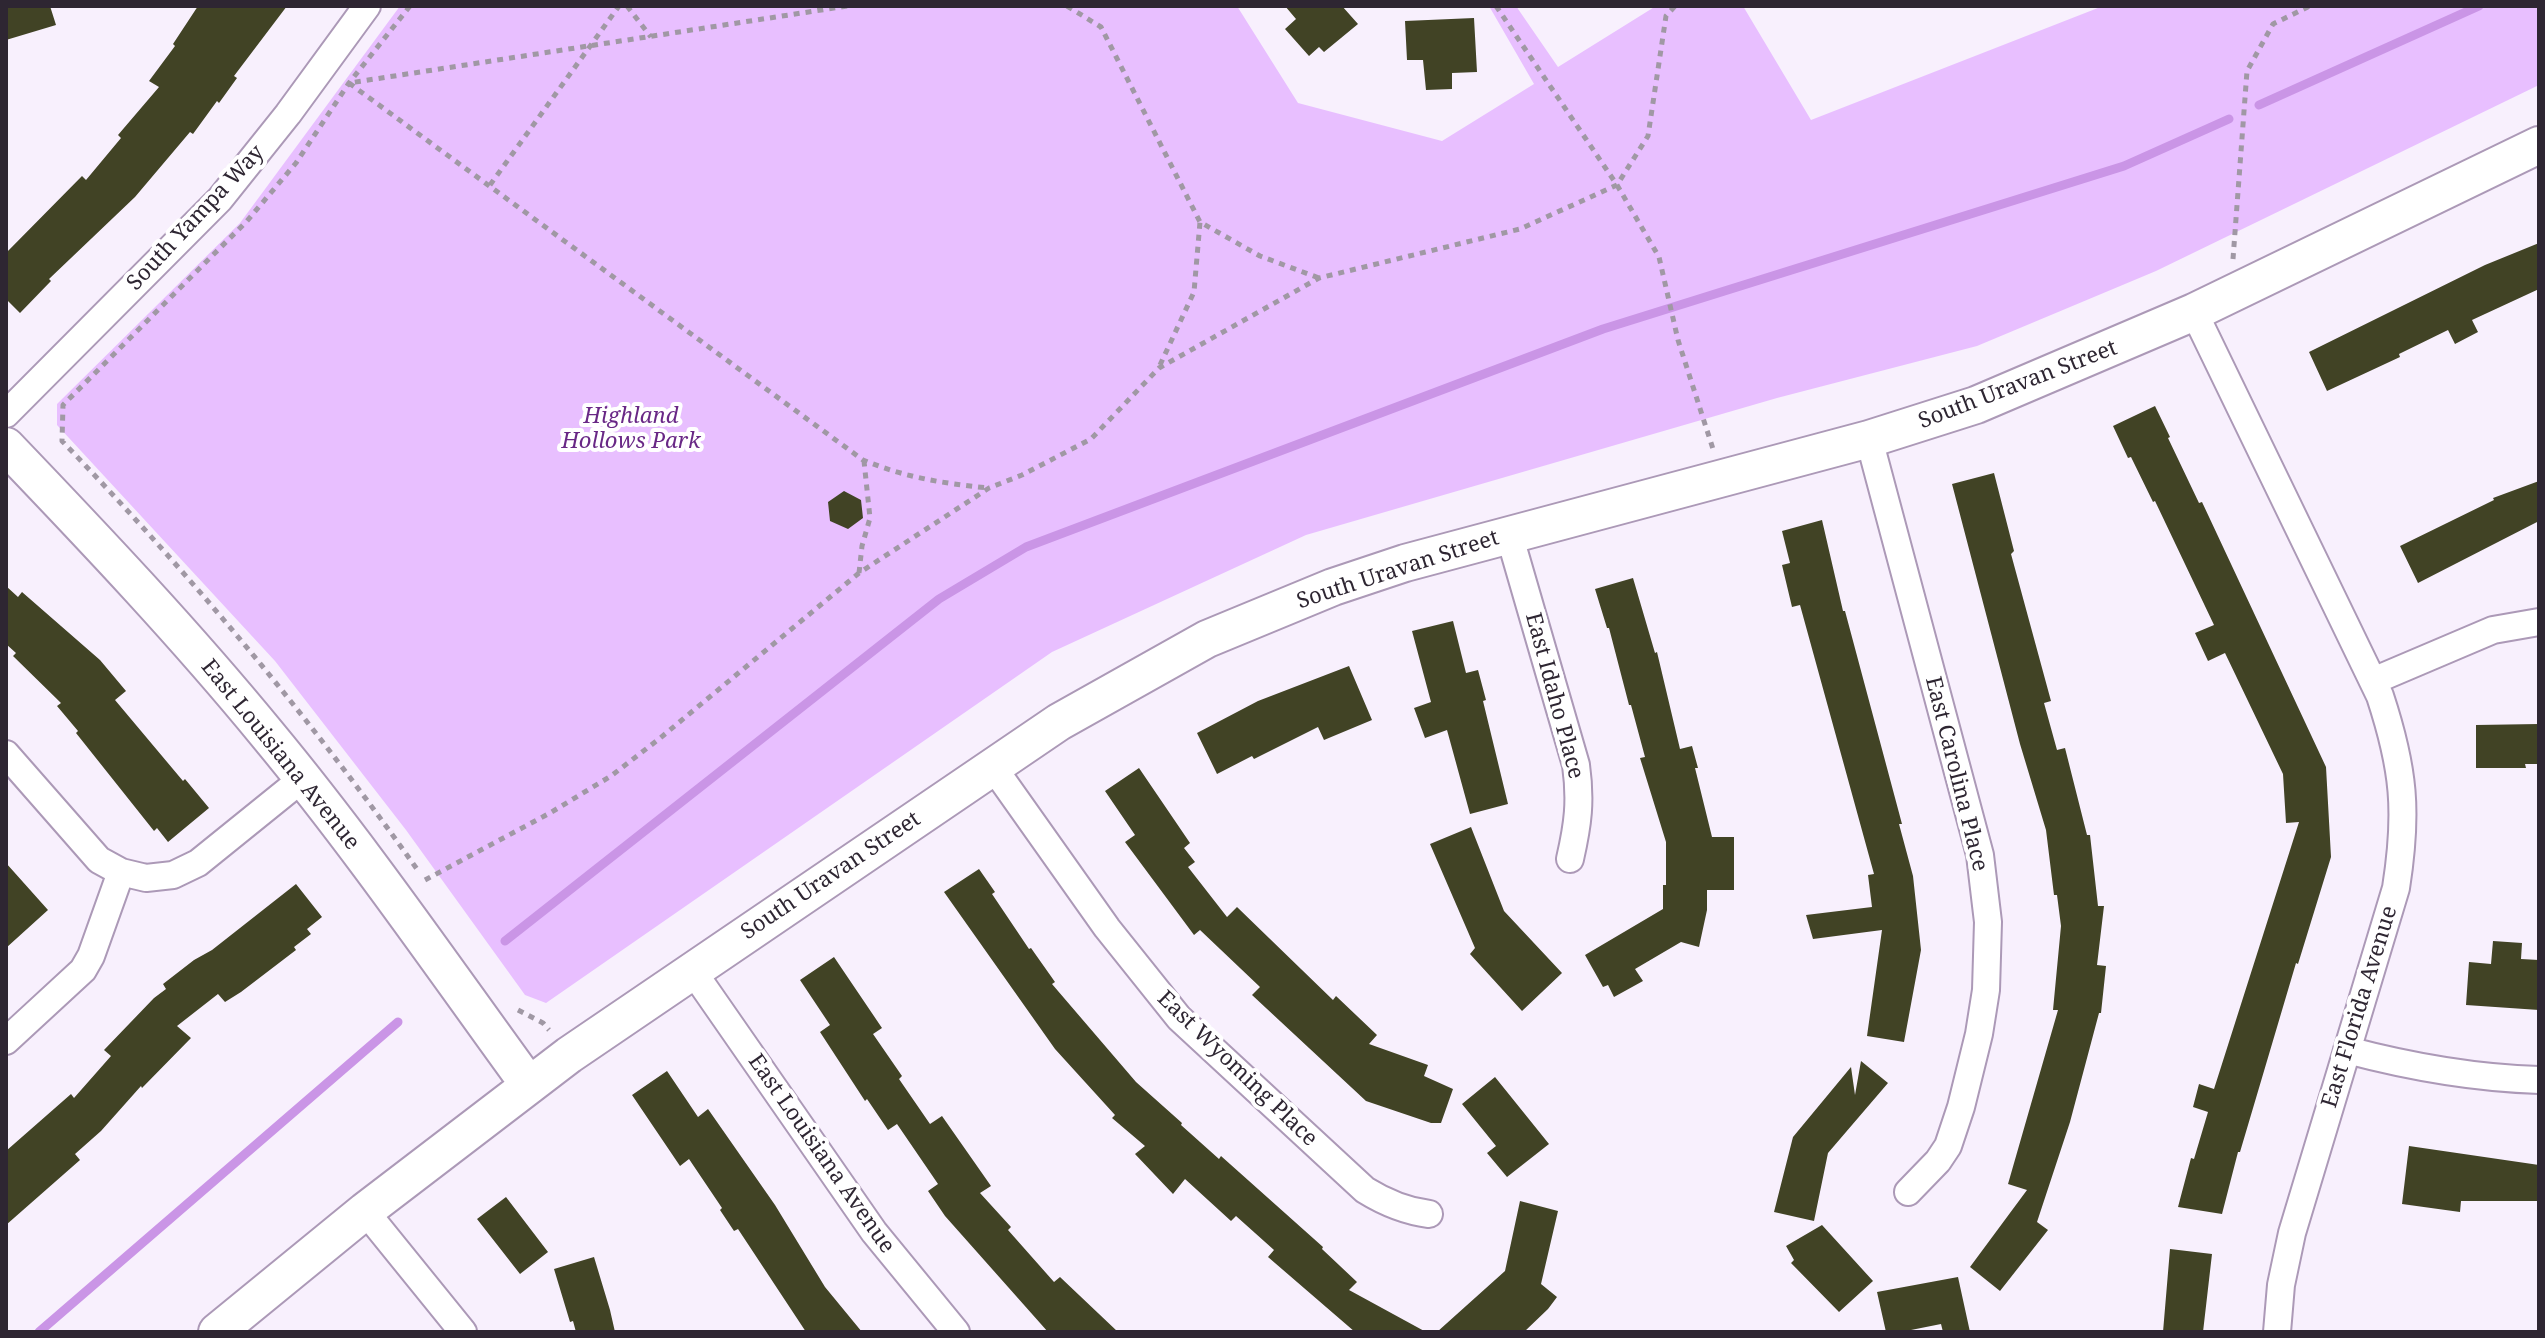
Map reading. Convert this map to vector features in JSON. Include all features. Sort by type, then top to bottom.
[{"type":"street","name":"South Yampa Way","points":[[6,414],[220,199],[263,147],[367,6]]},
{"type":"street","name":"South Uravan Street","points":[[217,1332],[365,1211],[569,1055],[1059,722],[1207,639],[1333,587],[1405,563],[1869,439],[1976,405],[2194,312],[2539,145]]},
{"type":"street","name":"East Florida Avenue","points":[[2194,312],[2373,681],[2395,742],[2403,791],[2404,839],[2396,888],[2292,1233],[2281,1285],[2277,1332]]},
{"type":"street","name":"East Carolina Place","points":[[1869,439],[1980,855],[1988,922],[1986,990],[1961,1107],[1948,1146],[1908,1192]]},
{"type":"street","name":"East Louisiana Avenue","points":[[6,446],[148,594],[268,735],[381,881],[529,1085]]},
{"type":"street","name":"East Idaho Place","points":[[1509,534],[1576,765],[1580,797],[1578,827],[1570,859]]},
{"type":"street","points":[[2373,681],[2493,630],[2539,622]]},
{"type":"street","points":[[6,754],[99,860],[121,872],[146,878],[173,875],[198,863],[302,779]]},
{"type":"street","name":"East Wyoming Place","points":[[993,767],[1107,928],[1179,1018],[1365,1190],[1387,1203],[1429,1214]]},
{"type":"street","points":[[6,1041],[83,970],[121,872]]},
{"type":"street","name":"East Louisiana Avenue","points":[[692,970],[874,1232],[956,1332]]},
{"type":"street","points":[[2347,1050],[2418,1068],[2491,1079],[2539,1080]]},
{"type":"street","points":[[365,1211],[463,1332]]},
{"type":"path","points":[[410,6],[349,83],[296,163],[247,221],[63,405],[62,441],[123,504],[242,640],[319,734],[434,892]]},
{"type":"path","points":[[490,185],[619,6]]},
{"type":"path","points":[[627,6],[651,37]]},
{"type":"path","points":[[815,12],[823,6]]},
{"type":"path","points":[[349,83],[847,6]]},
{"type":"path","points":[[1067,6],[1101,27],[1200,222],[1194,292],[1159,368]]},
{"type":"path","points":[[1496,6],[1617,185],[1659,257],[1678,340],[1710,434],[1719,478]]},
{"type":"path","points":[[425,880],[550,813],[611,776],[859,573],[989,488],[1022,475],[1091,439],[1159,368],[1319,278],[1520,229],[1617,185],[1648,136],[1666,16],[1675,6]]},
{"type":"path","points":[[2234,292],[2233,246],[2247,71],[2273,24],[2310,6]]},
{"type":"path","points":[[349,83],[863,460],[899,475],[944,484],[989,488]]},
{"type":"path","points":[[1200,222],[1260,256],[1319,278]]},
{"type":"path","points":[[859,573],[870,518],[863,460]]},
{"type":"path","points":[[511,1000],[519,1012],[543,1023],[569,1055]]},
{"type":"green space","name":"Highland Hollows Park","points":[[400,6],[1237,6],[1298,103],[1442,141],[1534,84],[1489,6],[1516,6],[1558,67],[1656,6],[1743,6],[1811,120],[2103,6],[2539,6],[2539,85],[2156,271],[1977,346],[1777,398],[1306,535],[1052,652],[546,1003],[525,995],[406,830],[275,661],[57,425],[57,404],[240,223]]},
{"type":"building","points":[[6,6],[50,6],[56,25],[6,40]]},
{"type":"building","points":[[198,6],[287,6],[234,76],[237,78],[219,103],[217,101],[193,134],[190,132],[135,197],[49,279],[51,281],[20,313],[6,299],[6,253],[82,176],[86,180],[121,138],[118,135],[159,87],[149,81],[175,46],[173,44]]},
{"type":"building","points":[[1285,6],[1342,6],[1358,24],[1324,52],[1319,47],[1309,56],[1285,29],[1296,19]]},
{"type":"building","points":[[1474,18],[1477,72],[1452,73],[1452,89],[1426,90],[1423,60],[1407,60],[1405,21]]},
{"type":"building","points":[[2539,243],[2539,289],[2472,320],[2478,332],[2455,344],[2448,330],[2399,354],[2400,357],[2327,391],[2309,352],[2485,265]]},
{"type":"building","points":[[2155,406],[2326,767],[2331,857],[2238,1152],[2222,1214],[2178,1207],[2208,1112],[2193,1107],[2199,1084],[2214,1089],[2299,822],[2286,823],[2283,774],[2225,653],[2208,661],[2195,633],[2214,625],[2155,501],[2131,457],[2128,458],[2113,426]]},
{"type":"building","points":[[1994,473],[2014,551],[2011,554],[2051,701],[2044,703],[2057,750],[2065,748],[2087,835],[2090,835],[2098,906],[2104,906],[2097,965],[2106,966],[2101,1013],[2037,1222],[2048,1230],[2000,1291],[1970,1267],[2027,1190],[2008,1184],[2058,1010],[2053,1010],[2061,926],[2046,830],[2020,744],[1952,484]]},
{"type":"building","points":[[2539,481],[2539,521],[2418,583],[2400,546],[2493,498]]},
{"type":"building","points":[[844,491],[861,500],[863,518],[848,529],[830,521],[828,502]]},
{"type":"building","points":[[1822,520],[1913,876],[1921,950],[1904,1042],[1867,1036],[1882,930],[1813,939],[1806,915],[1872,907],[1868,875],[1874,874],[1800,605],[1792,607],[1782,565],[1790,563],[1782,531]]},
{"type":"building","points":[[1633,578],[1657,652],[1680,749],[1692,746],[1712,837],[1734,837],[1734,890],[1707,890],[1707,910],[1699,947],[1681,942],[1635,969],[1643,981],[1614,997],[1608,985],[1603,987],[1585,955],[1663,909],[1663,885],[1666,885],[1666,842],[1640,758],[1645,757],[1631,705],[1595,589]]},
{"type":"building","points":[[6,586],[18,597],[22,592],[100,660],[126,691],[115,700],[209,808],[168,842],[157,828],[154,831],[76,733],[78,731],[57,706],[61,703],[13,656],[16,653],[6,644]]},
{"type":"building","points":[[1453,621],[1466,673],[1478,670],[1508,804],[1470,814],[1447,730],[1425,738],[1414,708],[1431,702],[1412,631]]},
{"type":"building","points":[[1349,666],[1372,720],[1324,740],[1318,727],[1217,774],[1197,733],[1258,701]]},
{"type":"building","points":[[2539,724],[2539,764],[2525,764],[2526,768],[2476,768],[2476,725]]},
{"type":"building","points":[[1139,768],[1190,843],[1184,848],[1195,862],[1188,867],[1227,917],[1237,907],[1333,1000],[1336,996],[1377,1035],[1369,1044],[1428,1065],[1424,1076],[1453,1089],[1441,1123],[1431,1123],[1366,1101],[1252,995],[1260,987],[1200,930],[1194,935],[1125,842],[1135,835],[1105,791]]},
{"type":"building","points":[[1471,827],[1504,911],[1562,973],[1522,1011],[1470,954],[1475,948],[1430,844]]},
{"type":"building","points":[[6,863],[48,910],[6,948]]},
{"type":"building","points":[[979,869],[995,892],[992,894],[1055,982],[1052,984],[1136,1082],[1219,1159],[1221,1156],[1323,1247],[1357,1282],[1349,1290],[1426,1332],[1355,1332],[1268,1257],[1274,1250],[1236,1216],[1231,1221],[1185,1179],[1173,1194],[1135,1154],[1145,1146],[1112,1118],[1115,1115],[1055,1049],[944,892]]},
{"type":"building","points":[[296,884],[322,917],[307,929],[311,934],[294,947],[296,950],[241,992],[225,1002],[218,994],[177,1026],[191,1038],[75,1154],[80,1160],[6,1225],[6,1151],[71,1094],[74,1098],[111,1056],[104,1050],[166,989],[163,984]]},
{"type":"building","points":[[2493,941],[2522,943],[2521,959],[2539,960],[2539,1010],[2466,1005],[2469,962],[2491,964]]},
{"type":"building","points":[[834,957],[882,1028],[873,1034],[902,1076],[899,1079],[930,1124],[942,1116],[991,1186],[980,1193],[1011,1227],[1008,1230],[1054,1282],[1060,1277],[1118,1332],[1048,1332],[945,1216],[928,1191],[938,1184],[897,1124],[888,1130],[867,1099],[865,1101],[820,1032],[830,1025],[800,980]]},
{"type":"building","points":[[1861,1061],[1888,1083],[1828,1153],[1814,1221],[1774,1212],[1793,1137],[1851,1067],[1855,1095]]},
{"type":"building","points":[[667,1071],[698,1117],[708,1109],[775,1205],[825,1287],[862,1332],[806,1332],[738,1229],[734,1231],[689,1159],[680,1166],[632,1095]]},
{"type":"building","points":[[1495,1077],[1549,1144],[1507,1177],[1487,1153],[1496,1146],[1462,1104]]},
{"type":"building","points":[[2409,1146],[2539,1165],[2539,1201],[2461,1201],[2460,1212],[2402,1204]]},
{"type":"building","points":[[506,1197],[548,1252],[520,1274],[477,1219]]},
{"type":"building","points":[[1520,1201],[1558,1211],[1541,1284],[1557,1297],[1524,1332],[1437,1332],[1505,1271]]},
{"type":"building","points":[[1822,1225],[1873,1281],[1839,1312],[1791,1263],[1794,1260],[1786,1246]]},
{"type":"building","points":[[2170,1249],[2212,1254],[2203,1332],[2163,1332]]},
{"type":"building","points":[[594,1257],[615,1332],[576,1332],[554,1269]]},
{"type":"building","points":[[1958,1277],[1970,1332],[1943,1332],[1941,1324],[1886,1332],[1877,1292]]},
{"type":"waterway","points":[[2259,105],[2479,6]]},
{"type":"waterway","points":[[505,941],[939,599],[1026,547],[1603,329],[2124,166],[2229,119]]},
{"type":"waterway","points":[[39,1332],[398,1022]]}]
